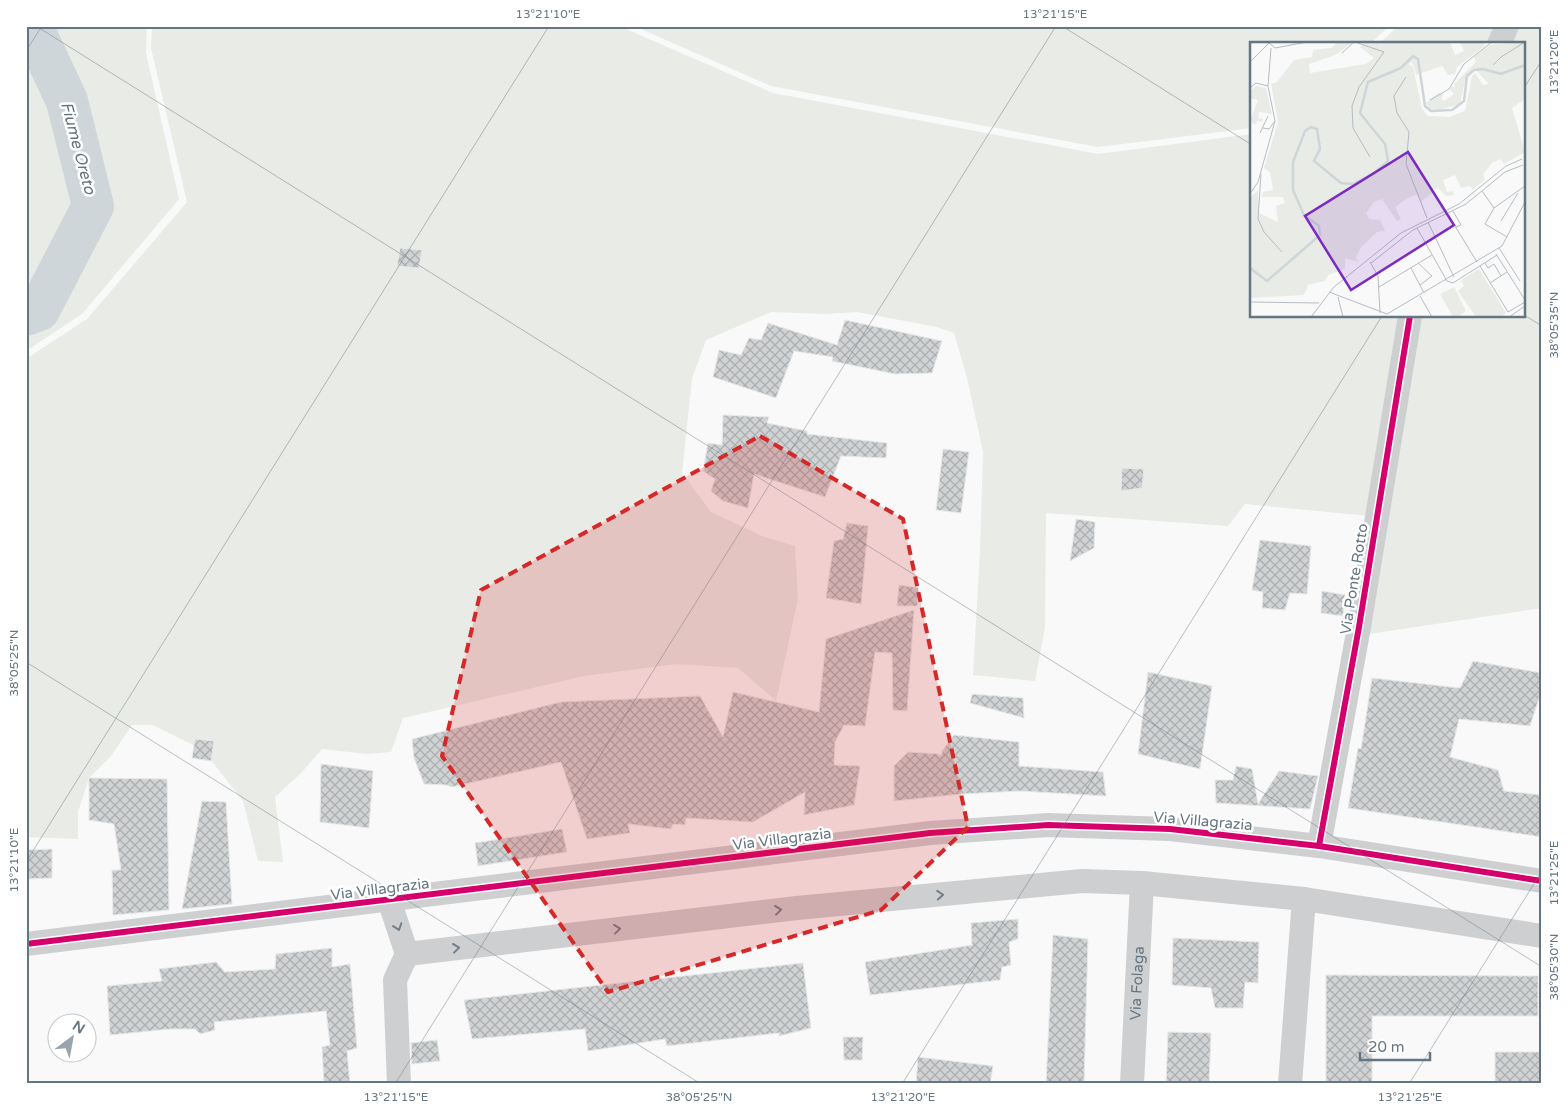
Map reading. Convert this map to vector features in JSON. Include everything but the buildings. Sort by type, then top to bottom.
[{"type":"street","points":[[1500,42],[1507,26]]},
{"type":"street","name":"Via Ponte Rotto","points":[[1319,846],[1359,627],[1410,318]]},
{"type":"street","name":"Via Villagrazia","points":[[26,944],[930,833],[1048,825],[1170,829],[1319,846],[1542,881]]},
{"type":"street","points":[[399,1084],[395,980],[407,954],[797,908],[1082,881],[1142,883],[1304,899],[1542,936]]},
{"type":"street","name":"Via Folaga","points":[[1132,1084],[1142,883]]},
{"type":"street","points":[[1290,1084],[1304,899]]},
{"type":"street","name":"Via Villagrazia","points":[[389,900],[407,954]]},
{"type":"highlighted area","points":[[760,436],[903,519],[968,827],[881,910],[608,992],[442,756],[481,590]]},
{"type":"shaded area","points":[[26,26],[147,26],[146,53],[179,199],[82,314],[26,351]]},
{"type":"shaded area","points":[[152,26],[619,26],[773,93],[1098,154],[1250,134],[1250,318],[1526,318],[1526,42],[1381,42],[1398,26],[1542,26],[1542,608],[1369,634],[1369,516],[1245,504],[1228,526],[1046,513],[1045,627],[1035,681],[973,675],[983,452],[967,378],[954,333],[937,327],[857,312],[824,314],[771,312],[706,340],[692,379],[682,473],[711,512],[762,536],[795,546],[798,599],[776,701],[738,668],[677,664],[584,676],[403,718],[391,752],[367,754],[322,749],[301,773],[275,797],[283,862],[258,861],[243,801],[203,750],[153,725],[132,725],[111,756],[89,778],[78,812],[78,839],[26,837],[26,359],[87,319],[187,202],[151,48]]},
{"type":"shaded area","points":[[634,26],[1389,26],[1372,42],[1250,42],[1250,128],[1098,147],[771,86]]},
{"type":"waterway","name":"Fiume Oreto","points":[[26,315],[39,310],[93,206],[67,101],[32,26]]},
{"type":"cycle path","points":[[1319,846],[1359,627],[1410,318]]},
{"type":"cycle path","points":[[26,944],[930,833],[1048,825],[1170,829],[1319,846],[1542,881]]}]
